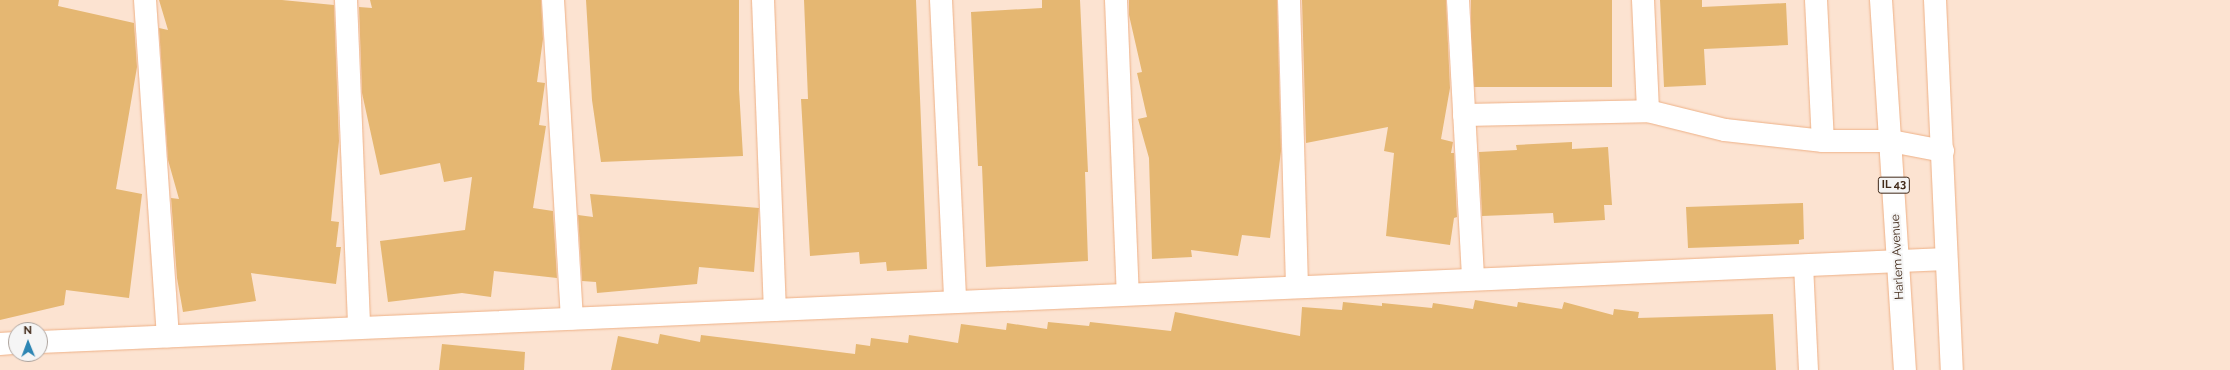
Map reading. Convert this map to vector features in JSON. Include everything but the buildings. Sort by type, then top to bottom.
[{"type":"street","points":[[145,0],[168,336]]},
{"type":"street","points":[[346,0],[359,328]]},
{"type":"street","points":[[553,0],[572,318]]},
{"type":"street","points":[[763,0],[775,310]]},
{"type":"street","points":[[941,0],[955,302]]},
{"type":"street","points":[[1116,0],[1128,294]]},
{"type":"street","points":[[1289,0],[1297,287]]},
{"type":"street","points":[[1458,0],[1473,279]]},
{"type":"street","points":[[1643,0],[1648,111]]},
{"type":"street","points":[[1816,0],[1823,141]]},
{"type":"street","name":"Harlem Avenue","points":[[1881,0],[1905,370]]},
{"type":"street","points":[[1936,0],[1952,370]]},
{"type":"street","points":[[1464,115],[1648,111],[1725,130],[1823,141],[1891,141],[1943,151]]},
{"type":"street","points":[[48,342],[1898,259],[1946,259]]},
{"type":"lane","points":[[1803,264],[1808,370]]}]
